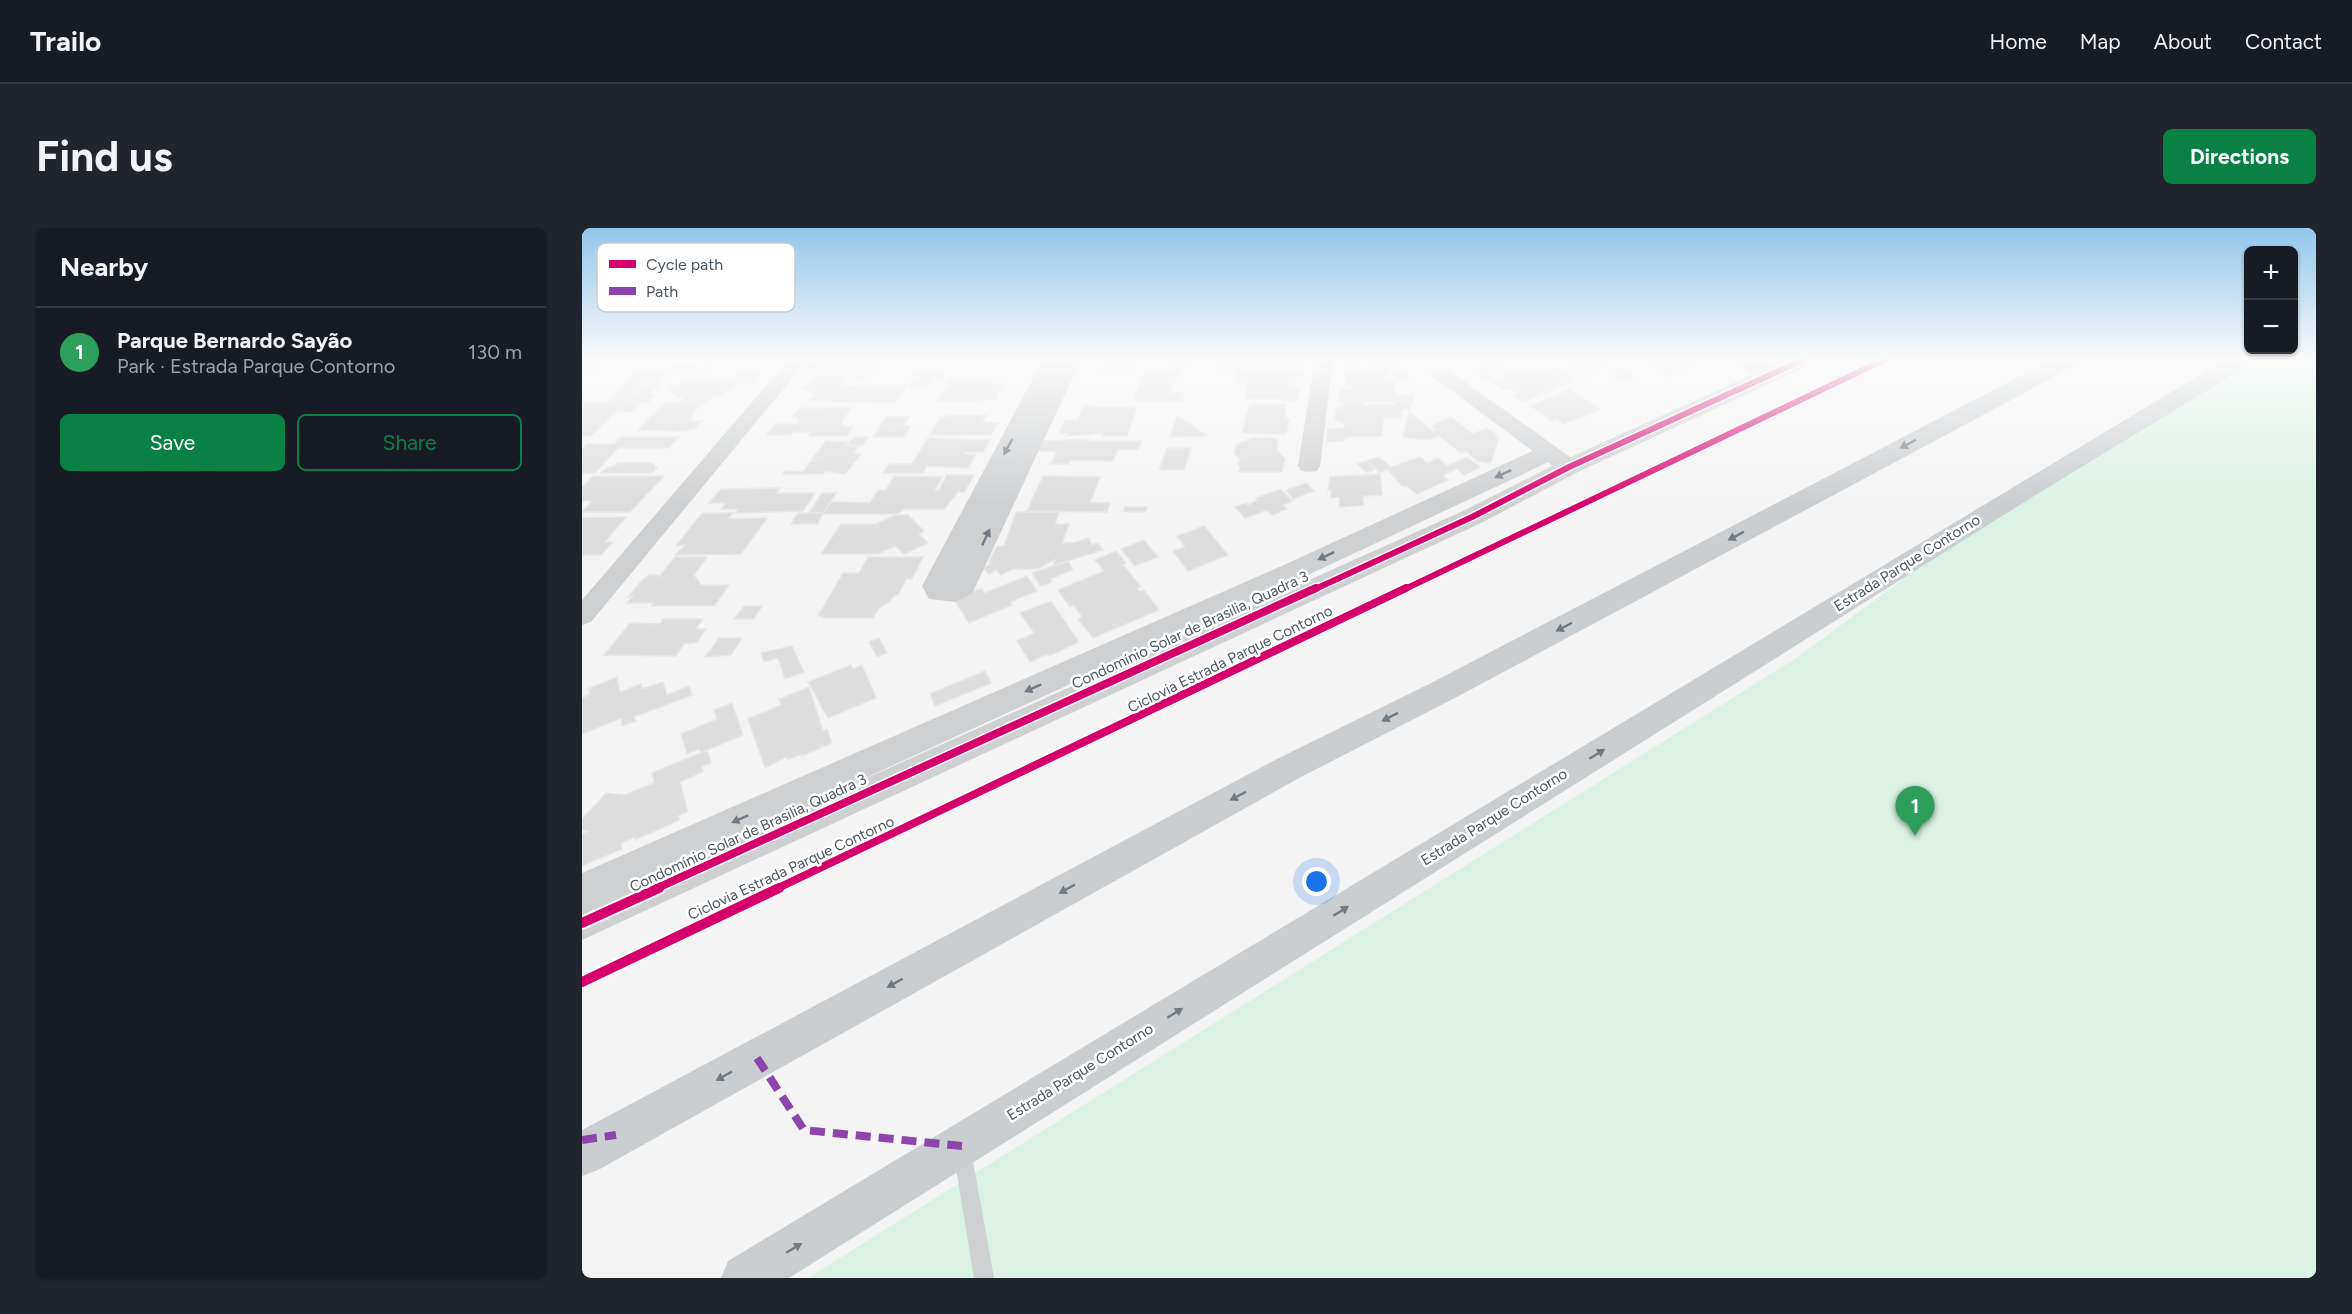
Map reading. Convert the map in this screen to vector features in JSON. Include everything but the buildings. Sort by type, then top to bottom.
[{"type":"main road","points":[[582,1154],[1289,768],[1442,691],[1979,407]]},
{"type":"main road","name":"Estrada Parque Contorno","points":[[745,1278],[2163,407]]},
{"type":"street","points":[[582,616],[759,407]]},
{"type":"street","points":[[1030,407],[936,589],[939,592],[955,592],[963,587],[1048,407]]},
{"type":"street","points":[[1309,466],[1317,407]]},
{"type":"street","points":[[1487,407],[1559,460]]},
{"type":"street","name":"Condomínio Solar de Brasilia, Quadra 3","points":[[582,890],[1191,631],[1472,517],[1559,460],[1668,407]]},
{"type":"street","name":"Condomínio Solar de Brasilia, Quadra 3","points":[[582,923],[1191,631]]},
{"type":"lane","points":[[962,1146],[984,1278]]},
{"type":"green space","points":[[2165,407],[2316,407],[2316,1278],[808,1278],[1798,657],[2017,495]]},
{"type":"marked path","points":[[757,1058],[804,1130],[962,1146]]},
{"type":"marked path","points":[[582,1140],[616,1135]]},
{"type":"cycle path","points":[[582,923],[1472,517],[1569,467],[1700,407]]},
{"type":"cycle path","name":"Ciclovia Estrada Parque Contorno","points":[[582,982],[1785,407]]},
{"type":"place","name":"Parque Bernardo Sayão","points":[[1915,836]]}]
